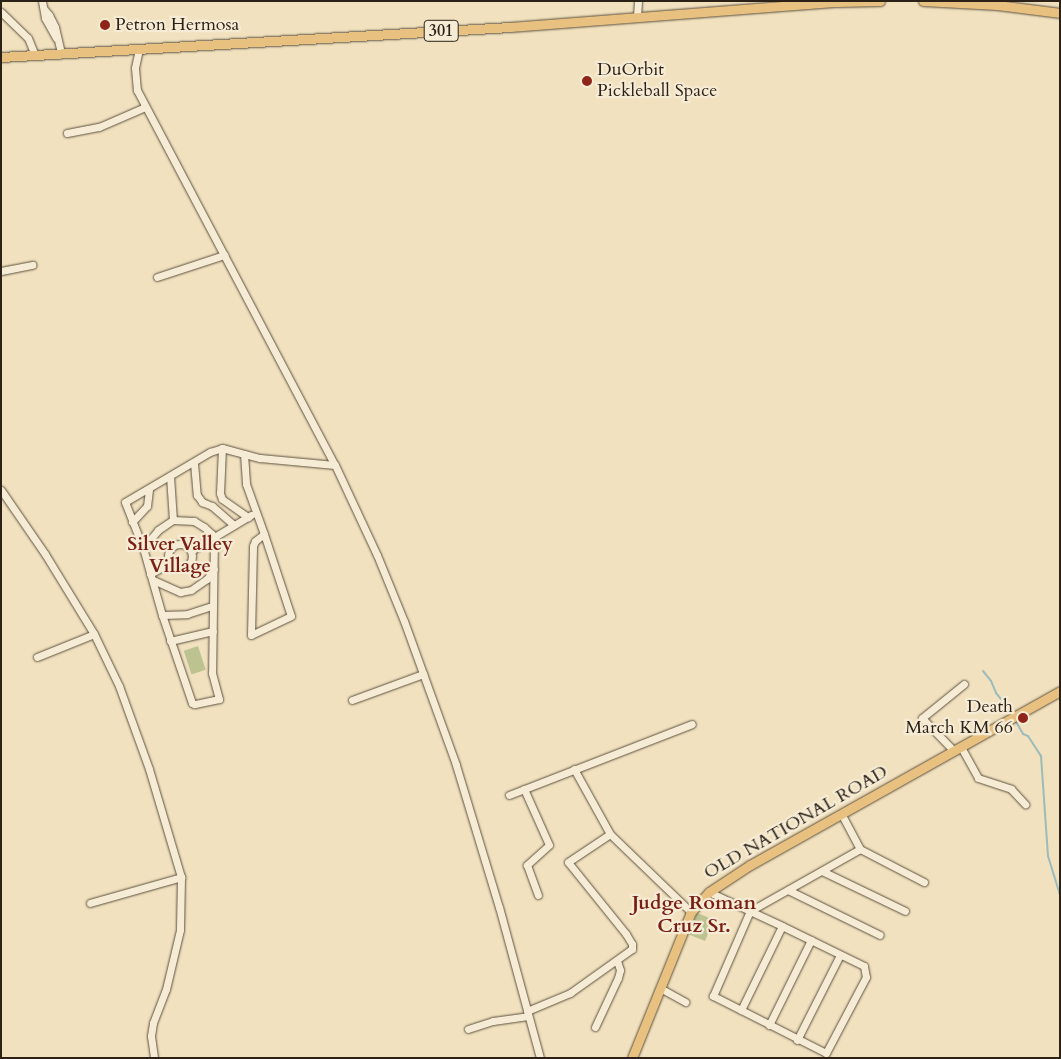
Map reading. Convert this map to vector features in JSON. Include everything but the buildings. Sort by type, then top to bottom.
[{"type":"main road","name":"301","points":[[1,57],[510,27],[637,16],[837,2],[880,1]]},
{"type":"main road","points":[[923,1],[997,5],[1060,13]]},
{"type":"main road","name":"OLD NATIONAL ROAD","points":[[632,1058],[691,912],[709,892],[750,865],[1060,691]]},
{"type":"street","points":[[42,1],[45,18],[56,39],[61,54]]},
{"type":"street","points":[[637,16],[638,1]]},
{"type":"street","points":[[1,12],[28,38],[35,55]]},
{"type":"street","points":[[140,49],[135,77],[137,90],[335,466],[377,555],[456,765],[499,906],[540,1058]]},
{"type":"street","points":[[67,134],[99,127],[145,107]]},
{"type":"street","points":[[157,277],[224,255]]},
{"type":"street","points":[[1,271],[32,265]]},
{"type":"street","points":[[143,548],[158,530],[173,520],[194,521],[204,526],[214,536],[212,673],[220,698],[195,704],[192,703],[170,641],[143,548],[125,502],[149,490],[210,452],[222,448],[260,458],[335,466]]},
{"type":"street","points":[[222,448],[220,493],[222,499],[248,517]]},
{"type":"street","points":[[244,454],[246,484],[264,534],[291,616],[250,635],[253,546],[255,541],[264,534]]},
{"type":"street","points":[[194,463],[197,495],[202,502],[212,506],[234,525]]},
{"type":"street","points":[[170,476],[173,520]]},
{"type":"street","points":[[1,490],[45,554],[94,634],[119,686],[145,760],[181,877],[180,930],[166,989],[153,1023],[154,1058]]},
{"type":"street","points":[[132,522],[147,506],[149,490]]},
{"type":"street","points":[[191,551],[256,512]]},
{"type":"street","points":[[186,545],[191,551],[192,559],[188,566],[176,568],[170,563],[168,556],[174,546],[186,545]]},
{"type":"street","points":[[152,577],[170,563]]},
{"type":"street","points":[[152,577],[180,592],[191,590],[207,579],[214,568]]},
{"type":"street","points":[[162,615],[187,614],[212,606]]},
{"type":"street","points":[[170,641],[213,631]]},
{"type":"street","points":[[37,657],[94,634]]},
{"type":"street","points":[[352,700],[423,674]]},
{"type":"street","points":[[964,684],[922,718],[957,749],[978,778],[1011,789],[1025,804]]},
{"type":"street","points":[[509,796],[692,724]]},
{"type":"street","points":[[574,769],[610,834],[691,912]]},
{"type":"street","points":[[524,789],[549,845],[527,865],[538,895]]},
{"type":"street","points":[[842,814],[860,849],[924,882]]},
{"type":"street","points":[[468,1029],[493,1021],[527,1014],[570,992],[628,953],[632,944],[568,862],[610,834]]},
{"type":"street","points":[[709,892],[750,911],[782,926],[811,940],[866,969],[866,977],[826,1053],[713,996],[750,911],[860,849]]},
{"type":"street","points":[[822,871],[905,911]]},
{"type":"street","points":[[90,903],[181,877]]},
{"type":"street","points":[[788,890],[880,935]]},
{"type":"street","points":[[741,1010],[782,926]]},
{"type":"street","points":[[769,1025],[811,940]]},
{"type":"street","points":[[797,1040],[840,955]]},
{"type":"street","points":[[594,1027],[618,978],[620,970],[617,961]]},
{"type":"street","points":[[660,988],[685,1002]]},
{"type":"green space","points":[[198,646],[206,670],[191,674],[184,651]]},
{"type":"green space","points":[[697,913],[714,920],[705,941],[688,934]]},
{"type":"waterway","points":[[983,671],[991,681],[996,693],[1012,713]]},
{"type":"waterway","points":[[1015,720],[1023,734],[1028,736],[1041,756],[1048,856],[1060,895]]},
{"type":"place","name":"Petron Hermosa","points":[[105,25]]},
{"type":"place","name":"DuOrbit Pickleball Space","points":[[587,81]]},
{"type":"place","name":"Death March KM 66","points":[[1023,718]]},
{"type":"district","name":"Silver Valley Village","points":[[180,556]]},
{"type":"district","name":"Judge Roman Cruz Sr.","points":[[694,914]]}]
